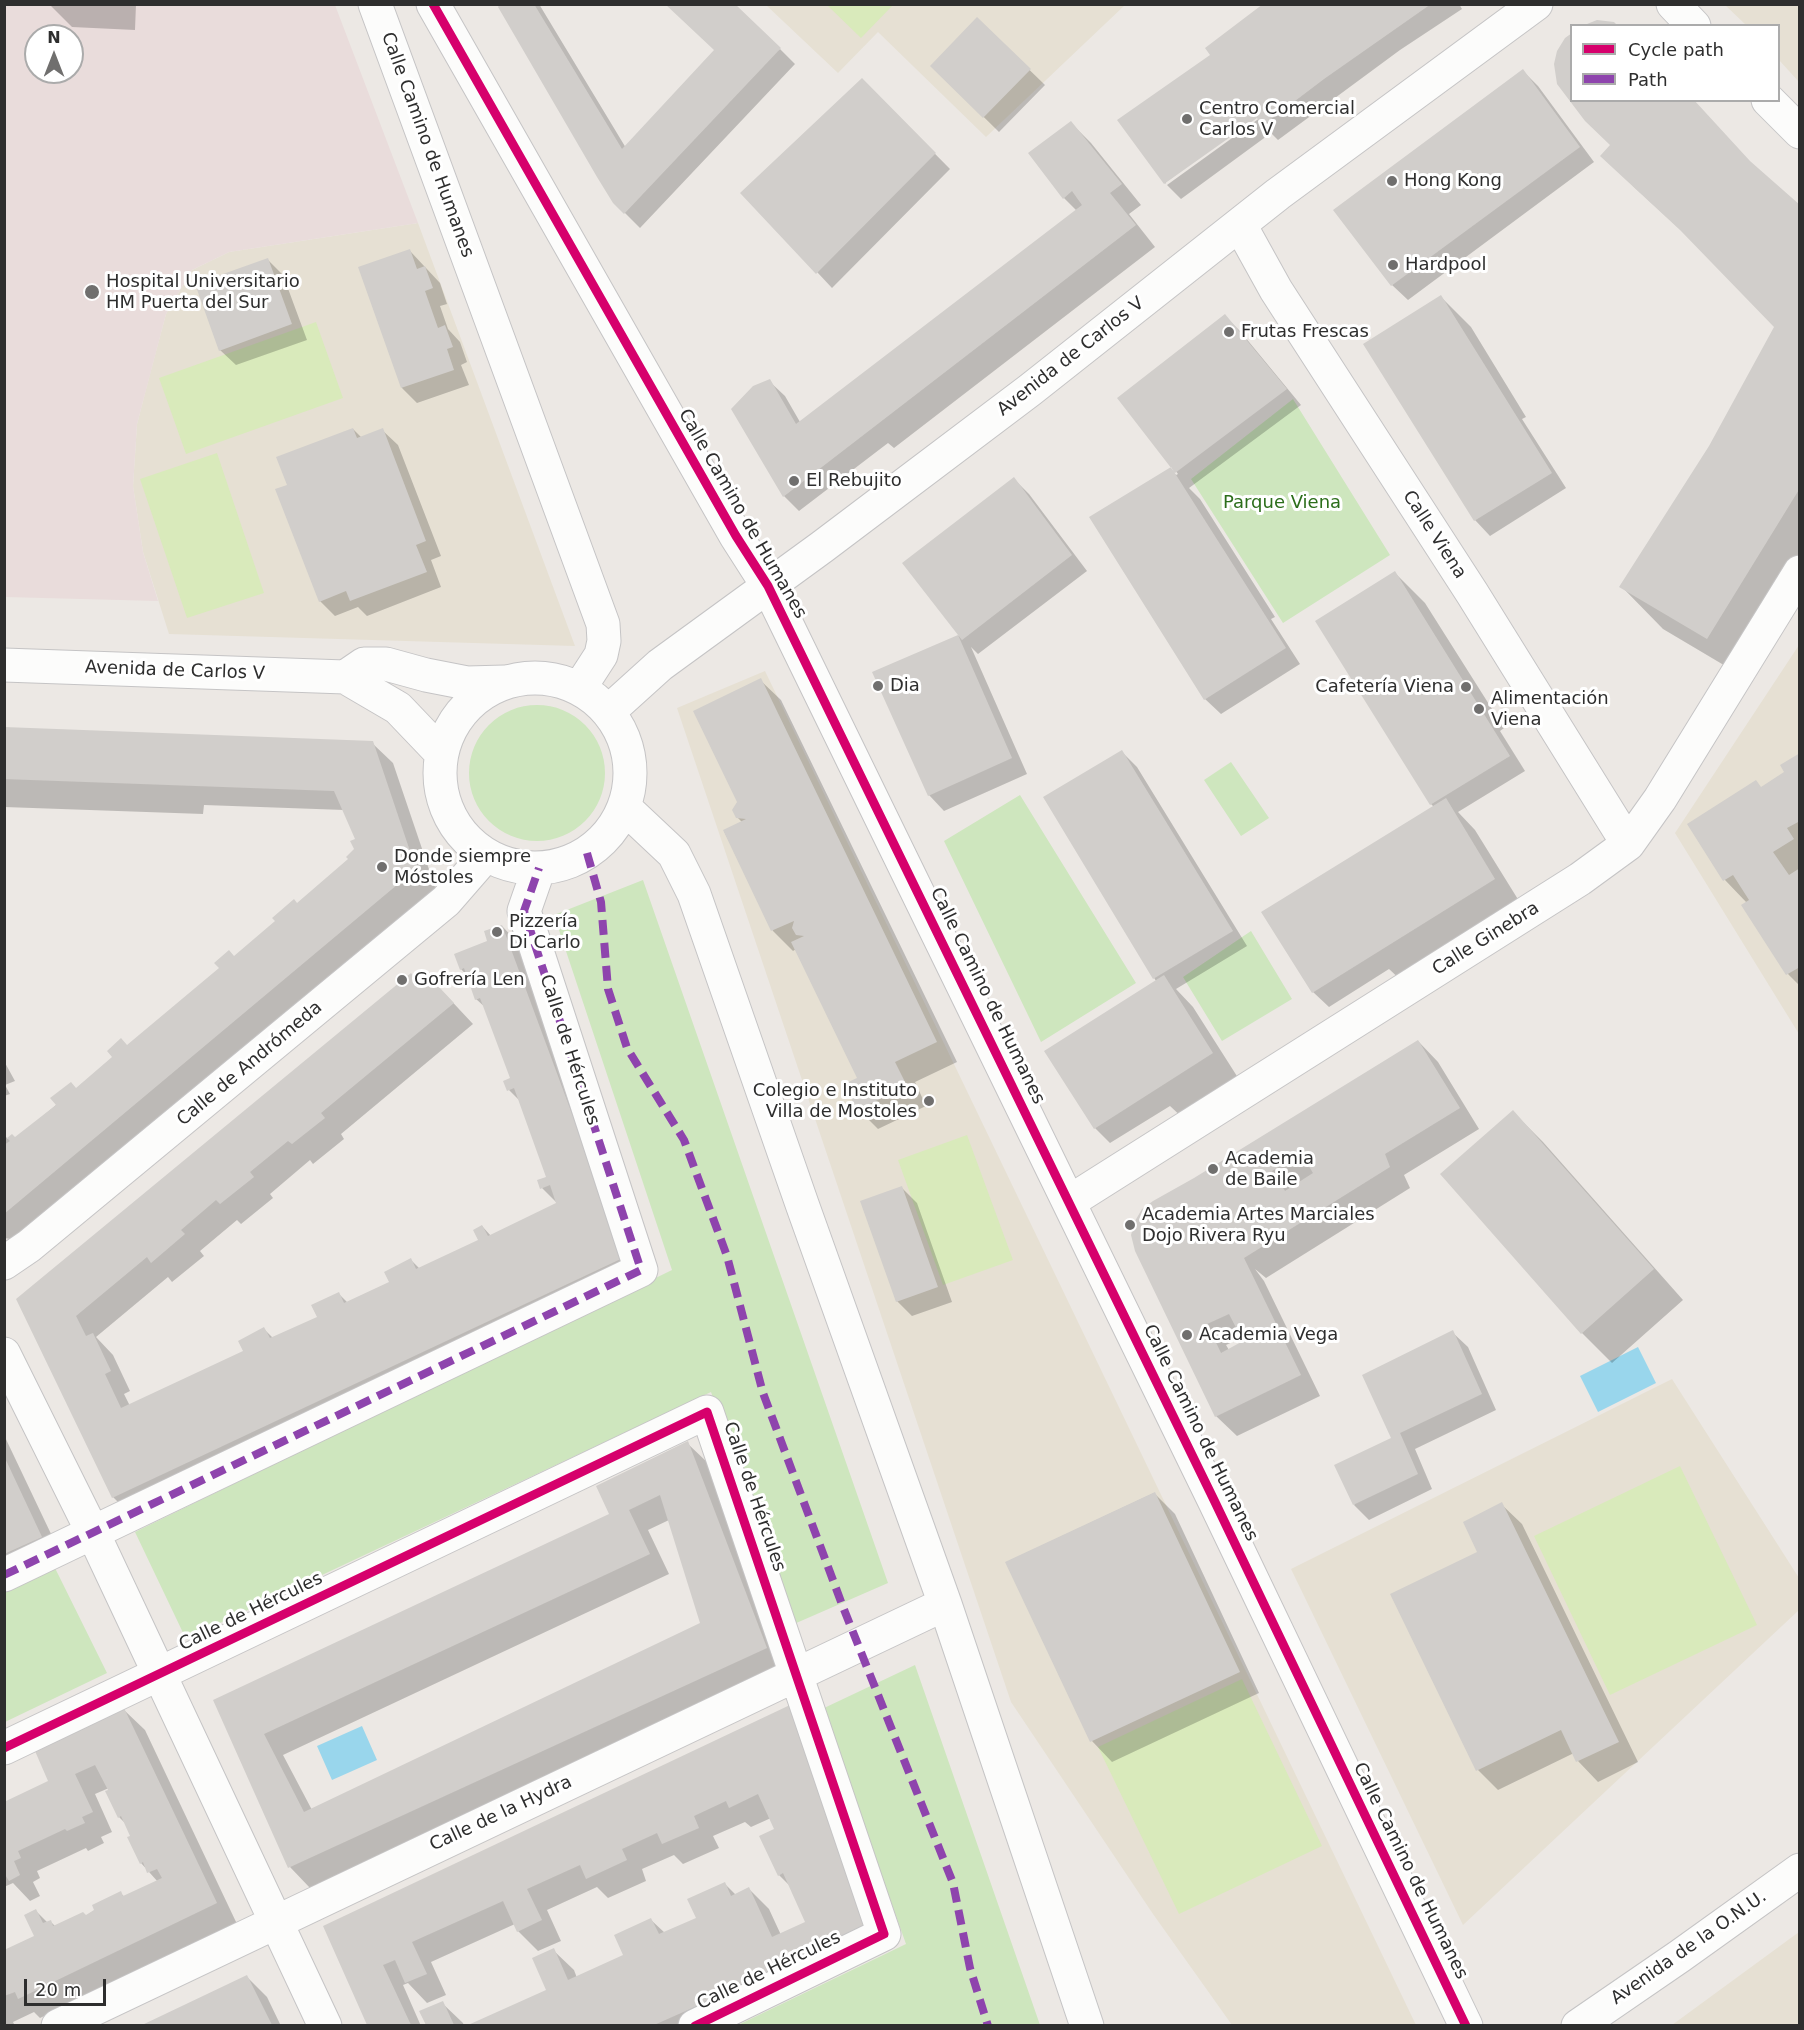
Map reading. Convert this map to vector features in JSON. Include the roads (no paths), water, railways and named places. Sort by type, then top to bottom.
[{"type":"street","name":"Calle Camino de Humanes","points":[[375,4],[603,624],[604,640],[601,655],[579,689]]},
{"type":"street","name":"Calle Camino de Humanes","points":[[433,4],[736,536],[768,586],[1069,1202],[1466,2025]]},
{"type":"street","name":"Avenida de Carlos V","points":[[608,712],[660,665],[1030,390],[1278,194],[1536,4]]},
{"type":"street","points":[[1673,4],[1692,24]]},
{"type":"street","points":[[1770,102],[1800,132]]},
{"type":"street","name":"Calle Viena","points":[[1240,225],[1276,290],[1478,603],[1628,844]]},
{"type":"street","name":"Calle Ginebra","points":[[1069,1202],[1580,879],[1628,844],[1666,789],[1800,572]]},
{"type":"street","name":"Avenida de Carlos V","points":[[345,677],[364,664],[386,664],[467,683],[508,682]]},
{"type":"street","name":"Avenida de Carlos V","points":[[4,665],[345,677],[398,708],[441,753]]},
{"type":"street","points":[[532,678],[556,680],[579,689],[595,699],[608,712],[621,732],[628,754],[630,778],[624,807],[609,833],[587,853],[564,864],[539,868],[513,866],[486,855],[463,836],[447,811],[440,783],[441,753],[452,726],[467,707],[486,691],[508,682],[532,678]]},
{"type":"street","points":[[624,807],[674,854],[694,894],[945,1604],[1087,2025]]},
{"type":"street","name":"Calle de Andrómeda","points":[[4,1263],[29,1246],[438,908],[486,855]]},
{"type":"street","name":"Calle de Hércules","points":[[93,1533],[640,1270],[524,911],[539,868]]},
{"type":"street","points":[[4,1354],[93,1533],[325,2025]]},
{"type":"street","name":"Calle de Hércules","points":[[160,1674],[707,1412],[884,1934],[695,2025]]},
{"type":"street","points":[[4,1575],[93,1533]]},
{"type":"street","name":"Calle de la Hydra","points":[[58,2025],[945,1604]]},
{"type":"street","points":[[4,1748],[160,1674]]},
{"type":"street","name":"Avenida de la O.N.U.","points":[[1578,2025],[1680,1956],[1800,1870]]},
{"type":"water","points":[[1638,1347],[1656,1383],[1598,1412],[1580,1376]]},
{"type":"water","points":[[362,1726],[377,1760],[332,1780],[317,1746]]},
{"type":"place","name":"Centro Comercial Carlos V","points":[[1187,119]]},
{"type":"place","name":"Hong Kong","points":[[1392,181]]},
{"type":"place","name":"Hardpool","points":[[1393,265]]},
{"type":"place","name":"Hospital Universitario HM Puerta del Sur","points":[[92,292]]},
{"type":"place","name":"Frutas Frescas","points":[[1229,332]]},
{"type":"place","name":"El Rebujito","points":[[794,481]]},
{"type":"place","name":"Dia","points":[[878,686]]},
{"type":"place","name":"Cafetería Viena","points":[[1466,687]]},
{"type":"place","name":"Alimentación Viena","points":[[1479,709]]},
{"type":"place","name":"Donde siempre Móstoles","points":[[382,867]]},
{"type":"place","name":"Pizzería Di Carlo","points":[[497,932]]},
{"type":"place","name":"Gofrería Len","points":[[402,980]]},
{"type":"place","name":"Colegio e Instituto Villa de Mostoles","points":[[929,1101]]},
{"type":"place","name":"Academia de Baile","points":[[1213,1169]]},
{"type":"place","name":"Academia Artes Marciales Dojo Rivera Ryu","points":[[1130,1225]]},
{"type":"place","name":"Academia Vega","points":[[1187,1335]]},
{"type":"park label","name":"Parque Viena","points":[[1282,503]]}]
